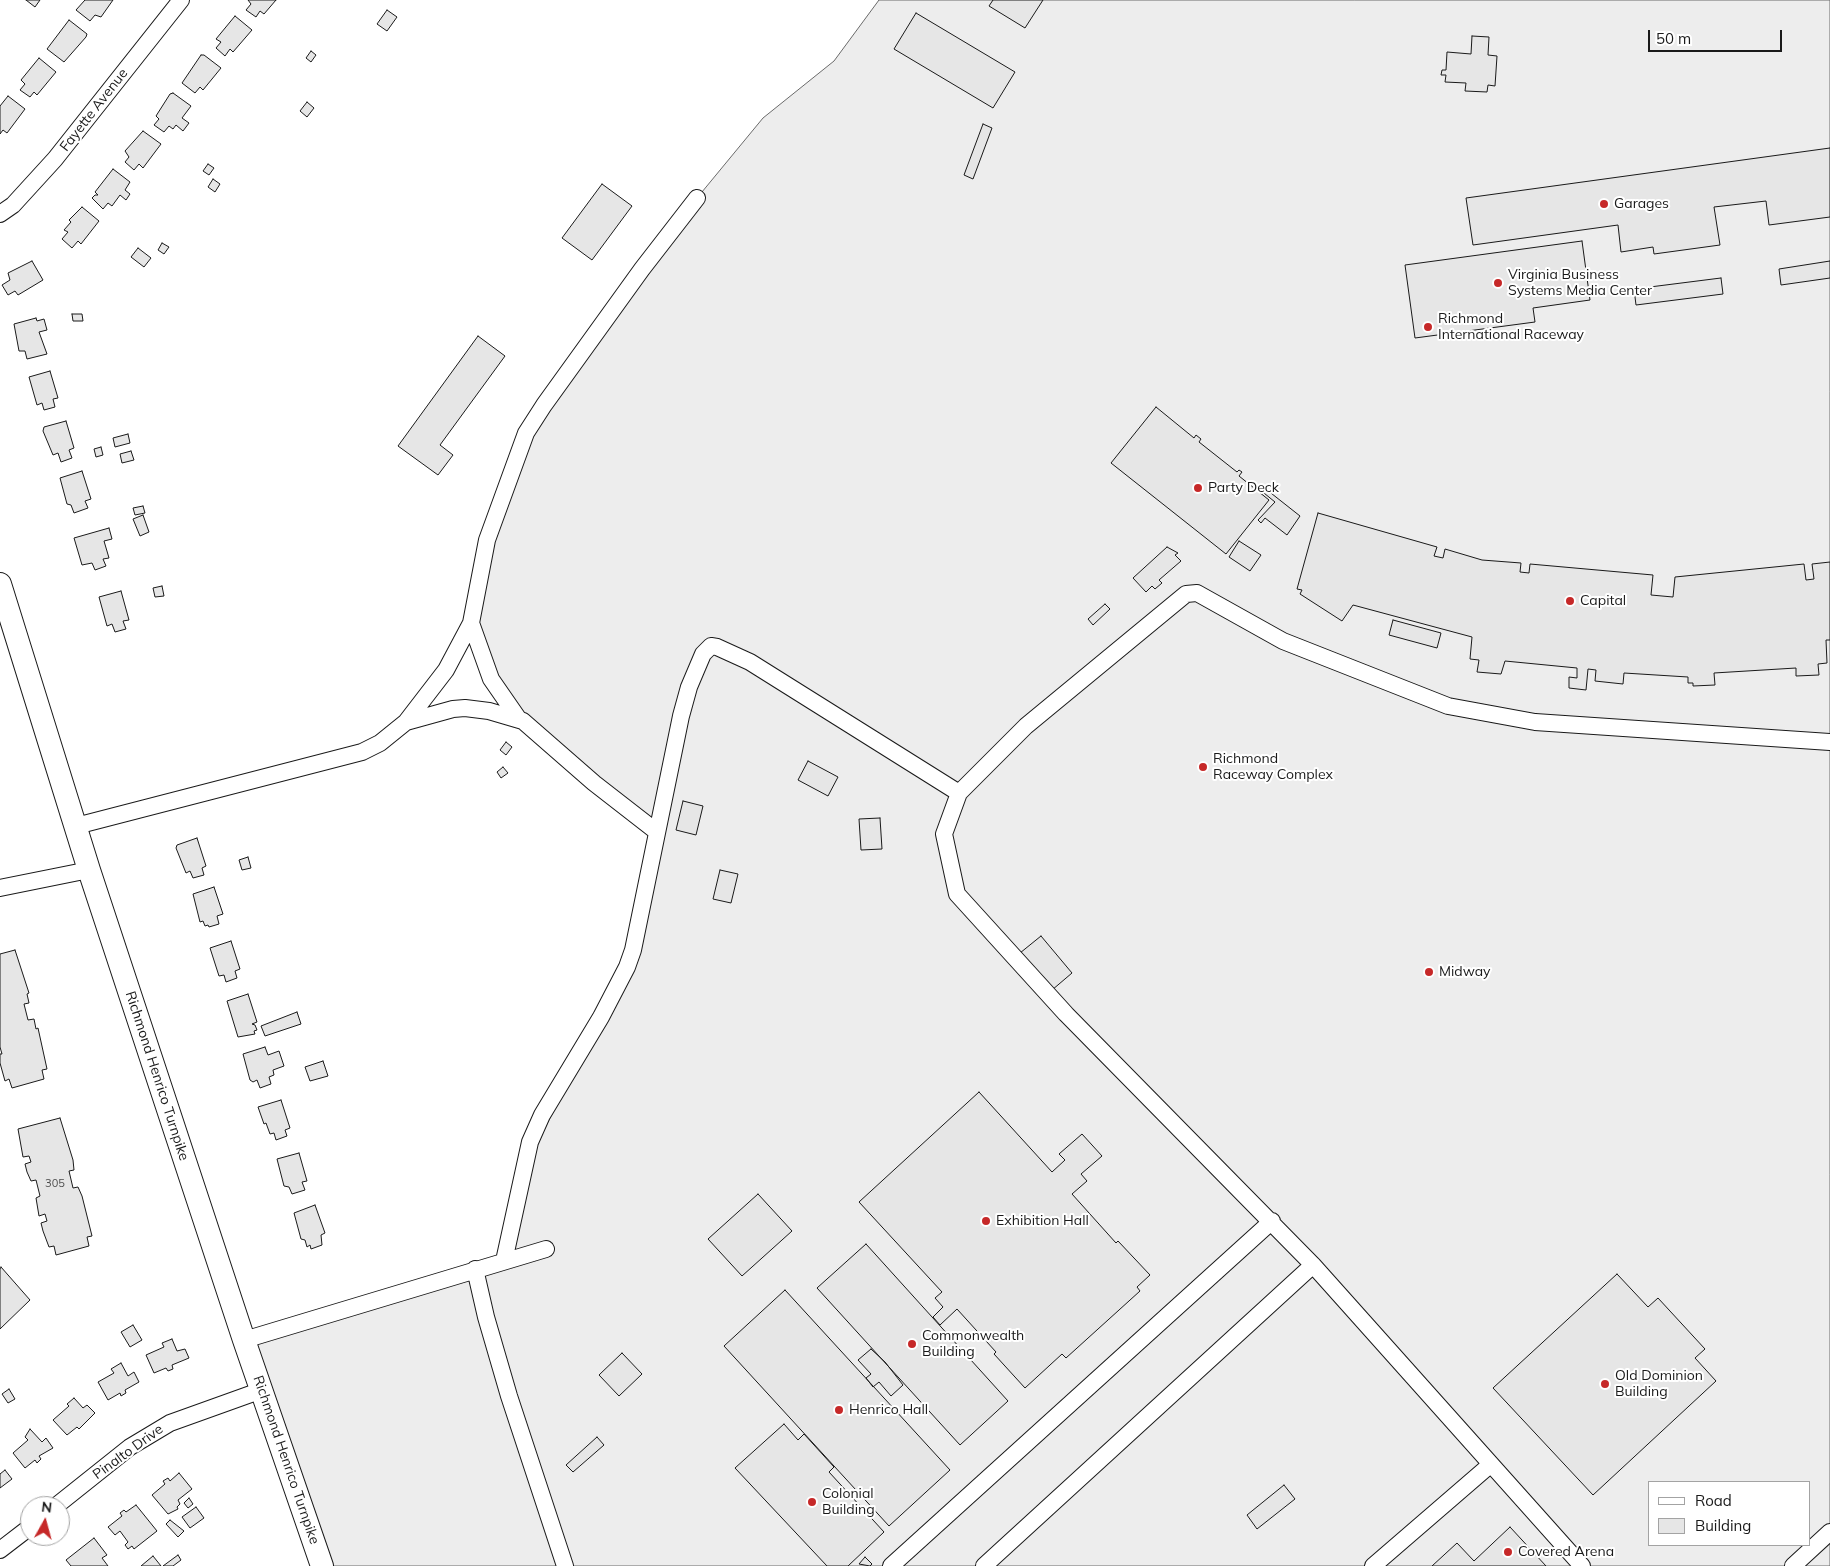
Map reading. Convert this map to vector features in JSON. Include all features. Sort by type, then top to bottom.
[{"type":"main road","name":"Richmond Henrico Turnpike","points":[[0,584],[89,870],[244,1340],[322,1566]]},
{"type":"street","name":"Fayette Avenue","points":[[0,214],[12,205],[55,159],[181,0]]},
{"type":"street","points":[[76,826],[362,752],[380,743],[406,722],[446,670],[471,623],[487,540],[526,433],[636,277],[697,198]]},
{"type":"street","points":[[1582,1566],[1313,1265],[1272,1221],[1066,1014],[957,894],[944,834],[959,793],[1026,726],[1186,594],[1197,593],[1284,641],[1448,706],[1535,722],[1830,742]]},
{"type":"street","points":[[471,623],[491,679],[518,718],[594,783],[657,832]]},
{"type":"street","points":[[504,1261],[530,1142],[542,1115],[601,1017],[627,967],[633,950],[671,762],[689,688],[703,654],[711,646],[750,662],[959,793]]},
{"type":"street","points":[[406,722],[453,709],[465,708],[489,710],[518,718]]},
{"type":"street","points":[[0,888],[89,870]]},
{"type":"street","points":[[891,1566],[1272,1221]]},
{"type":"street","points":[[244,1340],[546,1249]]},
{"type":"street","points":[[984,1566],[1313,1265]]},
{"type":"street","points":[[475,1269],[486,1317],[509,1396],[565,1566]]},
{"type":"street","name":"Pinalto Drive","points":[[69,1496],[130,1447],[170,1423],[262,1390]]},
{"type":"street","points":[[1373,1566],[1490,1465]]},
{"type":"street","points":[[1793,1566],[1830,1532]]},
{"type":"street","points":[[0,1550],[20,1534]]},
{"type":"shaded area","name":"Richmond Raceway Complex","points":[[879,0],[1830,0],[1830,1566],[322,1566],[244,1340],[504,1261],[528,1161],[627,967],[657,832],[518,718],[471,623],[526,433],[697,198],[763,118],[834,61]]},
{"type":"building","points":[[26,0],[40,0],[35,7]]},
{"type":"building","points":[[85,0],[113,0],[101,17],[95,15],[90,21],[76,10]]},
{"type":"building","points":[[248,0],[276,0],[264,14],[260,11],[256,17],[246,10],[251,4]]},
{"type":"building","points":[[993,0],[1043,0],[1025,28],[989,6]]},
{"type":"building","points":[[387,10],[397,17],[387,31],[377,24]]},
{"type":"building","points":[[916,13],[1015,72],[993,108],[894,49]]},
{"type":"building","points":[[235,16],[252,30],[233,52],[230,49],[225,56],[216,48],[221,42],[216,39]]},
{"type":"building","points":[[69,20],[87,34],[64,62],[47,49]]},
{"type":"building","points":[[1472,36],[1489,37],[1488,55],[1497,56],[1495,86],[1488,85],[1487,92],[1465,91],[1466,83],[1445,82],[1446,75],[1441,75],[1442,70],[1446,70],[1447,52],[1471,54]]},
{"type":"building","points":[[311,51],[316,55],[311,62],[306,58]]},
{"type":"building","points":[[201,55],[204,55],[221,68],[203,90],[200,87],[195,93],[182,83]]},
{"type":"building","points":[[39,58],[56,72],[37,95],[34,92],[30,97],[20,90],[25,84],[21,80]]},
{"type":"building","points":[[173,93],[191,106],[182,118],[189,123],[183,131],[176,125],[173,129],[169,126],[164,132],[154,125],[159,119],[156,116],[170,94]]},
{"type":"building","points":[[8,96],[25,109],[7,133],[3,130],[0,134],[0,106]]},
{"type":"building","points":[[307,102],[314,108],[307,117],[300,111]]},
{"type":"building","points":[[983,124],[992,128],[973,179],[964,175]]},
{"type":"building","points":[[143,131],[161,144],[143,168],[139,164],[134,170],[125,162],[129,157],[125,151]]},
{"type":"building","name":"Garages","points":[[1830,148],[1830,217],[1769,225],[1766,201],[1714,207],[1720,245],[1654,254],[1653,247],[1621,252],[1618,225],[1473,245],[1466,198]]},
{"type":"building","points":[[208,164],[214,168],[209,175],[203,171]]},
{"type":"building","points":[[113,169],[130,182],[125,190],[130,194],[126,200],[120,195],[112,206],[108,203],[103,209],[92,198],[98,195],[95,192]]},
{"type":"building","points":[[213,179],[220,184],[215,192],[208,187]]},
{"type":"building","points":[[602,184],[632,206],[592,260],[562,238]]},
{"type":"building","points":[[82,207],[99,221],[81,244],[78,241],[72,248],[62,239],[68,232],[64,230],[71,222],[69,220]]},
{"type":"building","name":"Virginia Business Systems Media Center","points":[[1582,241],[1590,300],[1533,308],[1535,322],[1415,338],[1405,265]]},
{"type":"building","points":[[162,243],[169,247],[164,254],[158,250]]},
{"type":"building","points":[[138,248],[151,258],[144,267],[131,257]]},
{"type":"building","points":[[32,261],[43,280],[18,295],[15,291],[8,295],[2,285],[10,280],[8,273]]},
{"type":"building","points":[[1830,261],[1830,278],[1781,285],[1779,269]]},
{"type":"building","points":[[1721,278],[1723,294],[1636,305],[1634,289]]},
{"type":"building","points":[[72,314],[82,314],[83,321],[73,321]]},
{"type":"building","points":[[36,318],[37,321],[44,319],[47,330],[39,332],[47,354],[27,359],[25,351],[19,351],[14,324]]},
{"type":"building","points":[[478,336],[505,356],[440,445],[453,455],[438,475],[398,446]]},
{"type":"building","points":[[50,371],[58,398],[53,399],[55,407],[44,410],[42,403],[37,405],[29,377]]},
{"type":"building","name":"Party Deck","points":[[1156,407],[1194,438],[1196,435],[1201,439],[1199,442],[1237,472],[1239,470],[1242,472],[1239,476],[1269,500],[1226,554],[1111,463]]},
{"type":"building","points":[[66,421],[74,448],[69,450],[72,458],[61,462],[58,453],[53,455],[43,431],[44,427]]},
{"type":"building","points":[[128,434],[130,443],[115,447],[113,438]]},
{"type":"building","points":[[101,447],[103,455],[96,457],[94,449]]},
{"type":"building","points":[[131,451],[134,460],[122,463],[120,454]]},
{"type":"building","points":[[82,471],[91,499],[85,501],[88,508],[74,513],[71,505],[67,504],[60,478]]},
{"type":"building","points":[[1262,486],[1300,516],[1287,535],[1265,518],[1261,523],[1258,520],[1275,502],[1259,489]]},
{"type":"building","points":[[143,506],[145,513],[135,515],[133,508]]},
{"type":"building","name":"Capital","points":[[1318,513],[1437,547],[1434,556],[1443,558],[1445,549],[1482,560],[1521,563],[1520,572],[1529,573],[1530,564],[1653,575],[1651,595],[1673,597],[1675,577],[1804,564],[1806,580],[1814,579],[1812,564],[1830,562],[1830,640],[1826,640],[1827,663],[1818,664],[1819,675],[1796,676],[1796,668],[1714,673],[1715,685],[1693,686],[1693,683],[1688,683],[1688,677],[1624,673],[1623,684],[1595,681],[1596,670],[1588,669],[1586,690],[1569,688],[1569,677],[1577,678],[1577,668],[1505,661],[1501,674],[1477,672],[1479,660],[1470,659],[1472,637],[1353,605],[1342,621],[1300,594],[1302,590],[1297,589]]},
{"type":"building","points":[[143,515],[149,532],[140,536],[133,519]]},
{"type":"building","points":[[109,528],[112,539],[104,541],[109,558],[103,559],[106,566],[95,570],[92,563],[82,565],[74,538]]},
{"type":"building","points":[[1239,541],[1261,555],[1250,571],[1229,557]]},
{"type":"building","points":[[1167,547],[1178,553],[1175,555],[1181,561],[1159,580],[1162,583],[1155,589],[1152,586],[1146,592],[1133,578]]},
{"type":"building","points":[[162,586],[164,596],[155,597],[153,588]]},
{"type":"building","points":[[121,591],[129,620],[123,621],[126,629],[115,632],[112,624],[107,626],[99,597]]},
{"type":"building","points":[[1105,604],[1110,609],[1093,625],[1088,619]]},
{"type":"building","points":[[1393,620],[1441,633],[1437,648],[1389,635]]},
{"type":"building","points":[[506,742],[512,747],[506,755],[500,750]]},
{"type":"building","points":[[808,761],[838,777],[828,796],[798,780]]},
{"type":"building","points":[[503,767],[508,773],[501,778],[497,772]]},
{"type":"building","points":[[683,801],[703,806],[696,835],[676,830]]},
{"type":"building","points":[[880,818],[882,849],[861,850],[859,819]]},
{"type":"building","points":[[197,838],[206,866],[202,868],[204,875],[193,878],[190,871],[186,873],[176,848],[177,845]]},
{"type":"building","points":[[248,857],[251,868],[242,870],[239,860]]},
{"type":"building","points":[[720,870],[738,874],[731,903],[713,899]]},
{"type":"building","points":[[214,887],[223,914],[217,916],[219,924],[209,927],[208,925],[205,926],[203,921],[200,922],[193,894]]},
{"type":"building","points":[[1041,936],[1072,973],[1052,990],[1020,953]]},
{"type":"building","points":[[231,941],[240,969],[235,971],[237,978],[226,982],[224,975],[219,976],[210,948]]},
{"type":"building","points":[[15,950],[29,993],[27,994],[29,1003],[24,1004],[28,1020],[34,1019],[36,1029],[38,1028],[47,1069],[42,1070],[44,1079],[12,1088],[9,1079],[5,1081],[0,1063],[0,1054],[2,1054],[0,1047],[0,954]]},
{"type":"building","points":[[248,994],[257,1022],[252,1024],[255,1025],[257,1030],[254,1031],[255,1034],[238,1037],[227,1001]]},
{"type":"building","points":[[297,1012],[301,1024],[265,1036],[261,1026]]},
{"type":"building","points":[[265,1047],[268,1055],[279,1051],[284,1066],[273,1070],[274,1075],[269,1077],[271,1084],[260,1088],[257,1080],[253,1082],[250,1080],[243,1054]]},
{"type":"building","points":[[323,1061],[328,1076],[310,1081],[305,1067]]},
{"type":"building","name":"Exhibition Hall","points":[[979,1092],[1052,1172],[1065,1160],[1059,1154],[1082,1134],[1102,1156],[1081,1174],[1087,1181],[1072,1194],[1116,1243],[1118,1241],[1150,1275],[1137,1287],[1140,1291],[1066,1358],[1062,1354],[1025,1388],[994,1354],[996,1352],[957,1309],[940,1325],[933,1317],[943,1307],[935,1298],[942,1292],[859,1202]]},
{"type":"building","points":[[281,1100],[290,1128],[285,1130],[287,1136],[276,1140],[274,1133],[270,1134],[266,1123],[264,1124],[258,1107]]},
{"type":"building","points":[[60,1118],[73,1160],[74,1170],[69,1171],[73,1188],[78,1187],[82,1196],[92,1236],[87,1237],[89,1246],[56,1255],[54,1246],[49,1247],[43,1231],[41,1223],[47,1221],[45,1214],[39,1216],[36,1198],[40,1196],[36,1180],[31,1181],[27,1172],[25,1164],[31,1162],[29,1156],[23,1157],[18,1129]]},
{"type":"building","points":[[299,1153],[307,1181],[302,1182],[305,1190],[292,1194],[289,1187],[284,1186],[277,1159]]},
{"type":"building","points":[[758,1194],[792,1231],[742,1276],[708,1239]]},
{"type":"building","points":[[315,1205],[325,1233],[321,1235],[322,1245],[311,1249],[310,1245],[307,1247],[305,1240],[301,1239],[294,1213]]},
{"type":"building","name":"Commonwealth Building","points":[[866,1244],[1008,1401],[960,1445],[817,1288]]},
{"type":"building","points":[[1,1267],[30,1300],[0,1329],[0,1269]]},
{"type":"building","name":"Old Dominion Building","points":[[1617,1274],[1648,1307],[1658,1298],[1705,1349],[1695,1358],[1716,1381],[1593,1495],[1493,1388]]},
{"type":"building","name":"Henrico Hall","points":[[785,1290],[950,1470],[889,1526],[724,1346]]},
{"type":"building","points":[[133,1325],[142,1340],[130,1347],[121,1332]]},
{"type":"building","points":[[172,1339],[177,1351],[185,1349],[189,1358],[172,1365],[173,1369],[168,1371],[166,1368],[154,1373],[146,1355],[164,1347],[162,1343]]},
{"type":"building","points":[[871,1349],[885,1362],[903,1385],[891,1396],[879,1382],[873,1387],[866,1378],[871,1374],[858,1360]]},
{"type":"building","points":[[622,1353],[642,1374],[619,1396],[599,1375]]},
{"type":"building","points":[[121,1363],[128,1376],[134,1372],[139,1382],[125,1390],[126,1393],[121,1396],[120,1393],[108,1400],[98,1382],[114,1373],[111,1369]]},
{"type":"building","points":[[9,1389],[15,1399],[8,1403],[2,1394]]},
{"type":"building","points":[[74,1398],[83,1408],[87,1405],[95,1413],[79,1429],[77,1427],[67,1435],[53,1420],[69,1406],[67,1404]]},
{"type":"building","name":"Colonial Building","points":[[784,1424],[798,1440],[804,1434],[834,1467],[829,1472],[884,1532],[848,1566],[827,1566],[735,1468]]},
{"type":"building","points":[[30,1429],[42,1442],[46,1438],[53,1448],[39,1456],[41,1459],[37,1463],[35,1460],[25,1468],[13,1453],[28,1440],[25,1437]]},
{"type":"building","points":[[597,1437],[604,1445],[573,1472],[566,1465]]},
{"type":"building","points":[[5,1470],[12,1479],[0,1488],[0,1474]]},
{"type":"building","points":[[179,1473],[192,1489],[178,1500],[180,1504],[177,1507],[178,1509],[168,1514],[152,1495],[165,1484],[163,1481],[168,1478],[170,1481]]},
{"type":"building","points":[[1284,1485],[1295,1499],[1257,1529],[1247,1515]]},
{"type":"building","points":[[189,1498],[193,1504],[188,1508],[184,1503]]},
{"type":"building","points":[[136,1505],[157,1531],[134,1549],[132,1546],[128,1549],[125,1545],[128,1542],[120,1531],[115,1535],[108,1527],[122,1516],[120,1513],[124,1510],[126,1512]]},
{"type":"building","points":[[196,1507],[204,1518],[190,1528],[182,1517]]},
{"type":"building","points":[[170,1520],[184,1531],[178,1537],[166,1524]]},
{"type":"building","name":"Covered Arena","points":[[1510,1527],[1546,1566],[1432,1566],[1457,1543],[1474,1561]]},
{"type":"building","points":[[94,1538],[107,1555],[102,1558],[108,1566],[71,1566],[66,1560]]},
{"type":"building","points":[[178,1555],[181,1560],[173,1566],[163,1566]]},
{"type":"building","points":[[153,1556],[161,1566],[141,1566]]},
{"type":"building","points":[[865,1557],[872,1564],[870,1566],[859,1564]]},
{"type":"place","name":"Garages","points":[[1604,204]]},
{"type":"place","name":"Virginia Business Systems Media Center","points":[[1498,283]]},
{"type":"place","name":"Richmond International Raceway","points":[[1428,327]]},
{"type":"place","name":"Party Deck","points":[[1198,488]]},
{"type":"place","name":"Capital","points":[[1570,601]]},
{"type":"place","name":"Richmond Raceway Complex","points":[[1203,767]]},
{"type":"place","name":"Midway","points":[[1429,972]]},
{"type":"place","name":"Exhibition Hall","points":[[986,1221]]},
{"type":"place","name":"Commonwealth Building","points":[[912,1344]]},
{"type":"place","name":"Old Dominion Building","points":[[1605,1384]]},
{"type":"place","name":"Henrico Hall","points":[[839,1410]]},
{"type":"place","name":"Colonial Building","points":[[812,1502]]},
{"type":"place","name":"Covered Arena","points":[[1508,1552]]}]
